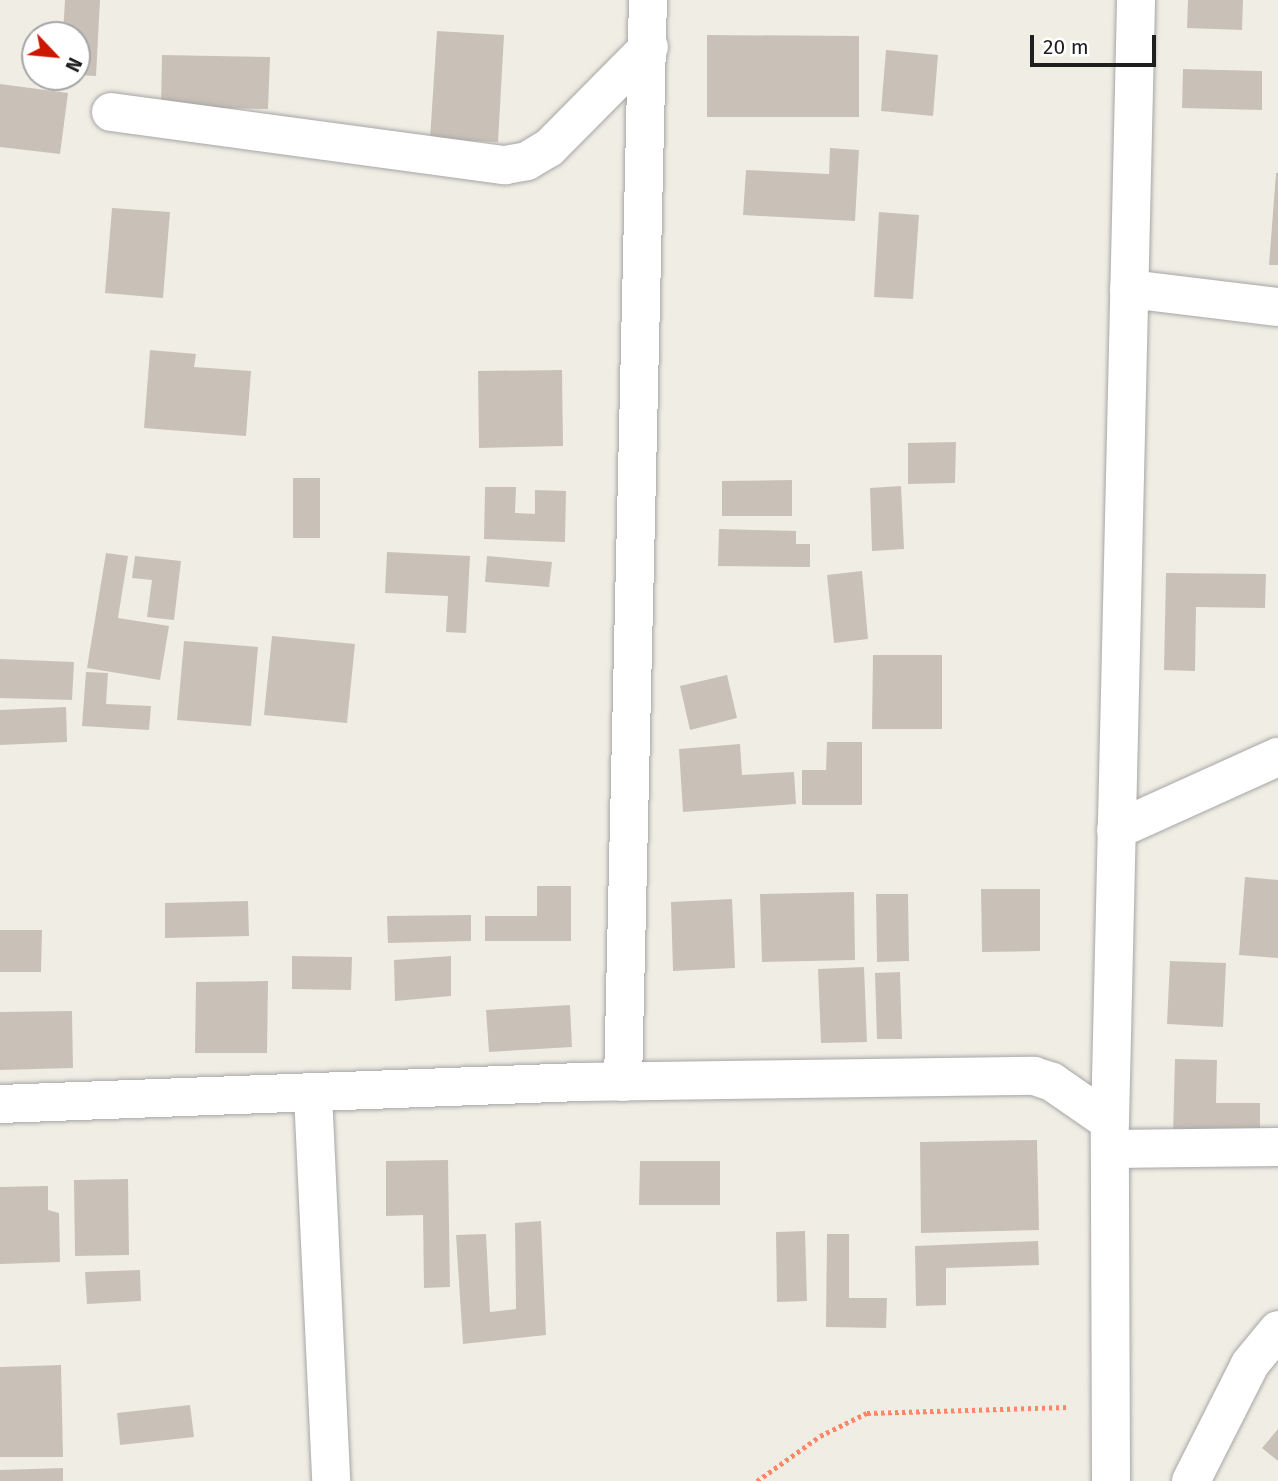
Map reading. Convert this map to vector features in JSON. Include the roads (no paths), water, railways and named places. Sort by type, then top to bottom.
[{"type":"street","points":[[623,1082],[648,0]]},
{"type":"street","points":[[1111,1481],[1110,1136],[1136,0]]},
{"type":"street","points":[[111,112],[505,165],[527,161],[549,148],[649,47]]},
{"type":"street","points":[[1129,289],[1278,307]]},
{"type":"street","points":[[1116,830],[1278,757]]},
{"type":"street","points":[[0,1104],[623,1082],[1034,1076],[1052,1082],[1110,1136],[1278,1147]]},
{"type":"street","points":[[313,1094],[331,1481]]},
{"type":"street","points":[[1191,1481],[1250,1364],[1278,1330]]}]
